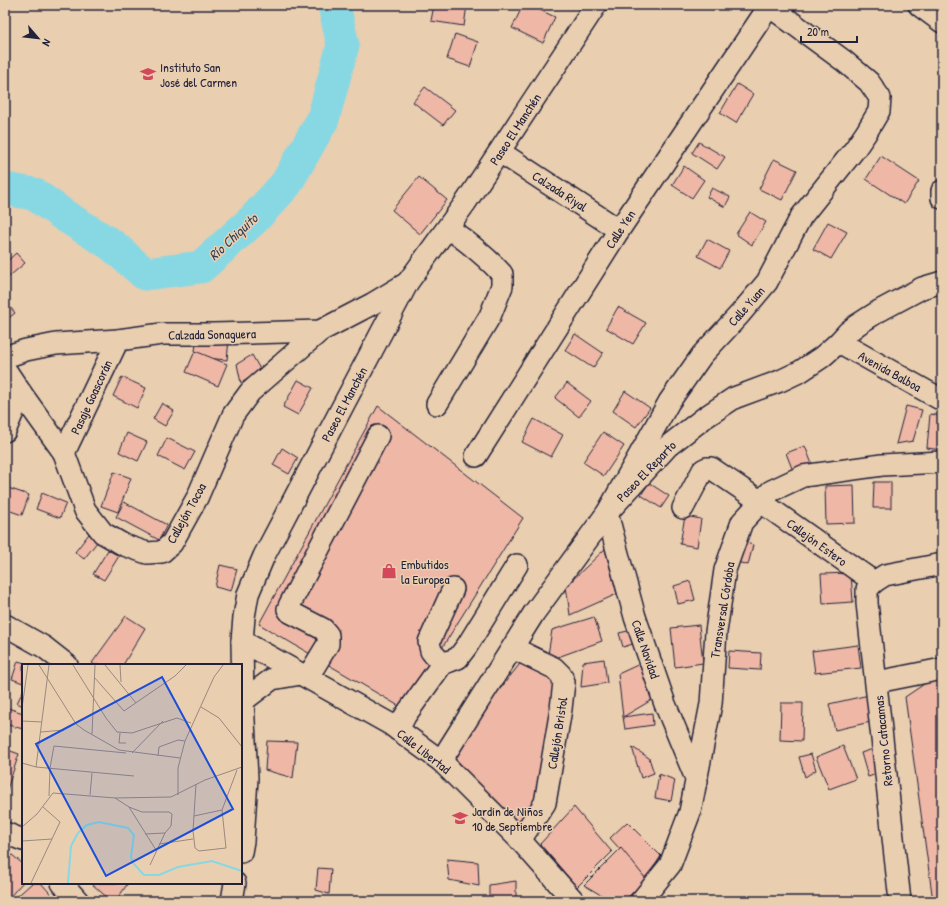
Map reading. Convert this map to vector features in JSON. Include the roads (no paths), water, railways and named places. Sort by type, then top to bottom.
[{"type":"street","name":"Paseo El Manchén","points":[[242,846],[244,777],[242,640],[248,594],[264,556],[408,282],[448,228],[500,152],[596,5]]},
{"type":"street","name":"Calle Yuan","points":[[607,513],[669,402],[702,356],[767,282],[801,217],[855,150],[879,111],[880,98],[869,82],[844,61],[769,5]]},
{"type":"street","name":"Calle Yen","points":[[476,456],[619,230],[769,5]]},
{"type":"street","points":[[920,5],[942,22]]},
{"type":"street","name":"Calzada Riyal","points":[[500,152],[619,230]]},
{"type":"street","points":[[942,191],[942,198]]},
{"type":"street","points":[[437,404],[490,316],[502,286],[502,274],[491,262],[448,228]]},
{"type":"street","name":"Calzada Sonaguera","points":[[5,357],[26,350],[56,344],[118,340],[162,334],[320,331],[372,304],[408,282]]},
{"type":"street","name":"Paseo El Reparto","points":[[441,761],[534,613],[607,513],[668,446],[704,418],[734,398],[780,381],[801,371],[822,357],[853,328],[879,311],[922,288],[942,282]]},
{"type":"street","name":"Callejón Tocoa","points":[[5,369],[64,453],[85,510],[103,533],[124,544],[147,553],[162,552],[172,543],[197,498],[233,415],[250,392],[320,331]]},
{"type":"street","name":"Pasaje Goascorán","points":[[64,453],[118,340]]},
{"type":"street","name":"Avenida Balboa","points":[[839,342],[942,400]]},
{"type":"street","points":[[5,431],[21,393]]},
{"type":"street","points":[[243,701],[272,679],[304,675],[328,644],[328,635],[323,629],[290,612],[288,609],[378,436]]},
{"type":"street","name":"Transversal Córdoba","points":[[641,901],[670,865],[690,812],[711,704],[716,632],[725,570],[742,522],[771,491],[803,476],[882,466],[942,462]]},
{"type":"street","name":"Callejón Estero","points":[[683,508],[703,470],[711,468],[874,582]]},
{"type":"street","name":"Calle Navidad","points":[[607,513],[635,617],[665,704],[697,781]]},
{"type":"street","points":[[874,582],[885,575],[942,564]]},
{"type":"street","points":[[398,730],[442,664],[458,658],[467,646],[517,565]]},
{"type":"street","name":"Retorno Catacamas","points":[[874,582],[867,589],[867,603],[877,682],[900,901]]},
{"type":"street","points":[[442,664],[431,651],[429,642],[454,590]]},
{"type":"street","points":[[5,625],[44,647],[66,664]]},
{"type":"street","name":"Calle Libertad","points":[[242,640],[390,724],[441,761],[520,840],[574,901]]},
{"type":"street","name":"Callejón Bristol","points":[[513,648],[554,668],[561,675],[564,682],[561,709],[545,803],[520,840]]},
{"type":"street","points":[[877,682],[942,669]]},
{"type":"street","points":[[5,833],[22,840]]},
{"type":"street","points":[[63,884],[78,901]]},
{"type":"street","points":[[232,901],[235,884]]},
{"type":"waterway","name":"Río Chiquito","points":[[5,189],[34,194],[65,216],[112,245],[145,274],[201,267],[253,220],[286,184],[323,119],[343,45],[334,5]]},
{"type":"place","name":"Instituto San José del Carmen","points":[[148,74]]},
{"type":"place","name":"Embutidos la Europea","points":[[389,571]]},
{"type":"place","name":"Jardín de Niños 10 de Septiembre","points":[[460,818]]}]
